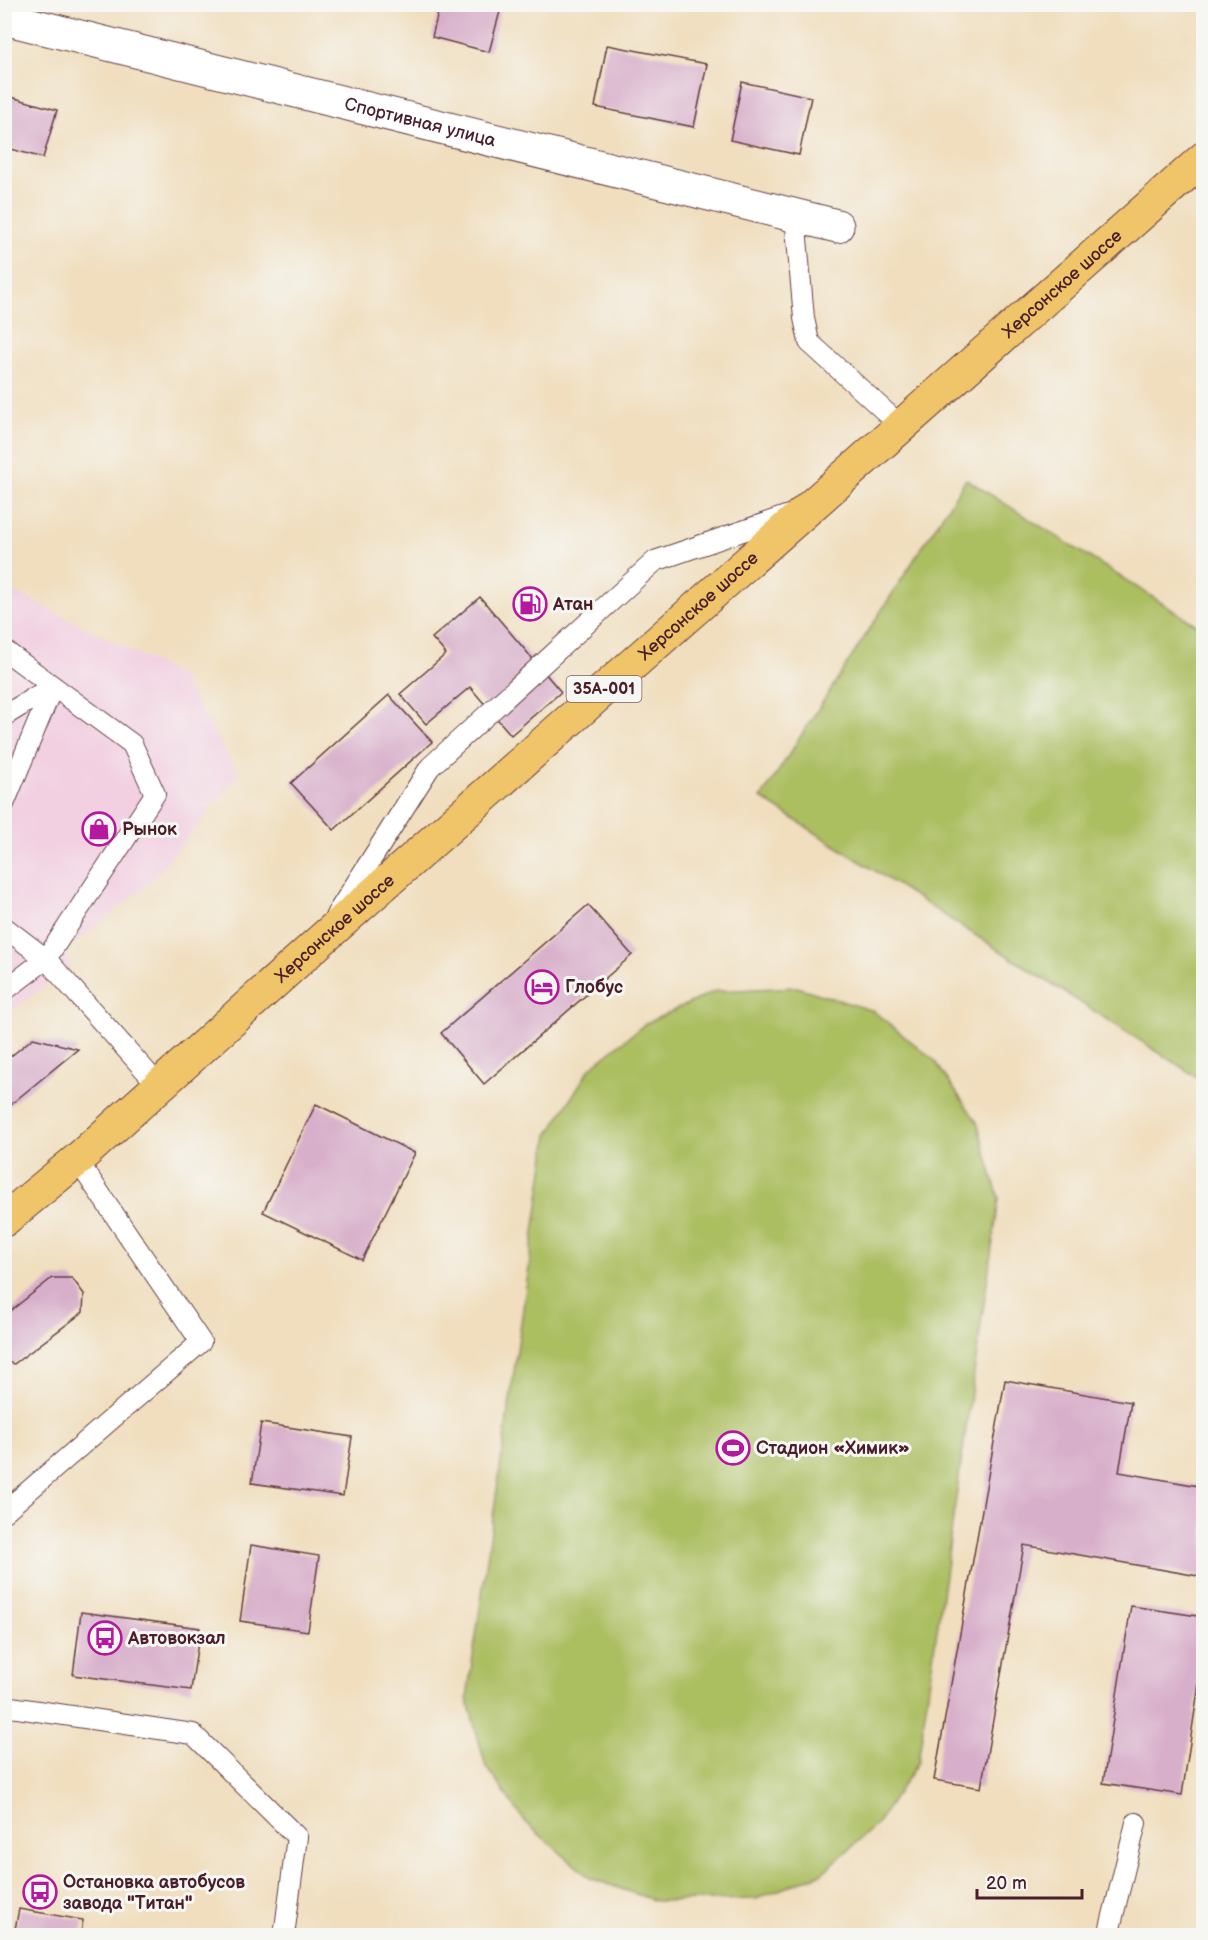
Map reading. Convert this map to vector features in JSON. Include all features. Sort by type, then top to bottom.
[{"type":"highway","name":"Херсонское шоссе","points":[[4,1220],[77,1161],[319,942],[1203,158]]},
{"type":"street","name":"Спортивная улица","points":[[4,18],[837,226]]},
{"type":"lane","points":[[795,216],[804,318],[809,342],[901,426]]},
{"type":"lane","points":[[319,942],[430,767],[655,561],[806,510]]},
{"type":"lane","points":[[4,650],[132,744],[155,794],[46,959],[4,991]]},
{"type":"lane","points":[[4,716],[53,686]]},
{"type":"lane","points":[[4,804],[53,686]]},
{"type":"lane","points":[[4,927],[46,959],[160,1087]]},
{"type":"lane","points":[[4,1512],[201,1342],[77,1161]]},
{"type":"lane","points":[[4,1707],[193,1734],[297,1837],[284,1935]]},
{"type":"lane","points":[[1108,1935],[1136,1823]]},
{"type":"shaded area","name":"Рынок","points":[[5,587],[180,675],[239,774],[150,883],[66,950],[70,966],[5,1017]]},
{"type":"green space","points":[[966,479],[1203,629],[1203,1081],[761,798]]},
{"type":"green space","name":"Стадион «Химик»","points":[[797,987],[873,1011],[934,1060],[977,1122],[999,1199],[918,1762],[877,1824],[822,1873],[756,1899],[656,1901],[590,1878],[526,1823],[486,1767],[467,1698],[548,1135],[590,1068],[645,1024],[715,991]]},
{"type":"building","points":[[440,4],[502,4],[489,52],[432,37]]},
{"type":"building","points":[[607,45],[707,64],[694,127],[595,107]]},
{"type":"building","points":[[742,82],[811,97],[799,155],[730,140]]},
{"type":"building","points":[[4,95],[57,110],[43,158],[4,147]]},
{"type":"building","points":[[480,597],[561,692],[511,735],[470,687],[426,724],[400,694],[446,654],[432,638]]},
{"type":"building","points":[[389,695],[432,742],[334,830],[291,783]]},
{"type":"building","points":[[588,905],[632,955],[484,1084],[441,1033]]},
{"type":"building","points":[[33,1038],[78,1049],[4,1110],[4,1062]]},
{"type":"building","points":[[316,1104],[415,1153],[362,1260],[263,1212]]},
{"type":"building","points":[[52,1278],[72,1278],[84,1294],[83,1312],[14,1364],[4,1361],[4,1316]]},
{"type":"building","points":[[1005,1380],[1131,1402],[1119,1472],[1204,1487],[1204,1577],[1024,1545],[981,1788],[934,1780]]},
{"type":"building","points":[[261,1423],[352,1437],[343,1496],[252,1483]]},
{"type":"building","points":[[251,1545],[319,1556],[308,1631],[240,1621]]},
{"type":"building","points":[[1131,1606],[1204,1617],[1204,1651],[1182,1795],[1103,1783]]},
{"type":"building","points":[[81,1612],[200,1628],[191,1690],[73,1675]]},
{"type":"building","points":[[19,1909],[83,1920],[81,1936],[52,1936],[15,1929]]},
{"type":"place","name":"Атан","points":[[530,604]]},
{"type":"place","name":"Рынок","points":[[99,829]]},
{"type":"place","name":"Глобус","points":[[542,987]]},
{"type":"place","name":"Стадион «Химик»","points":[[733,1448]]},
{"type":"place","name":"Автовокзал","points":[[105,1638]]},
{"type":"place","name":"Остановка автобусов завода \"Титан\"","points":[[40,1892]]}]
